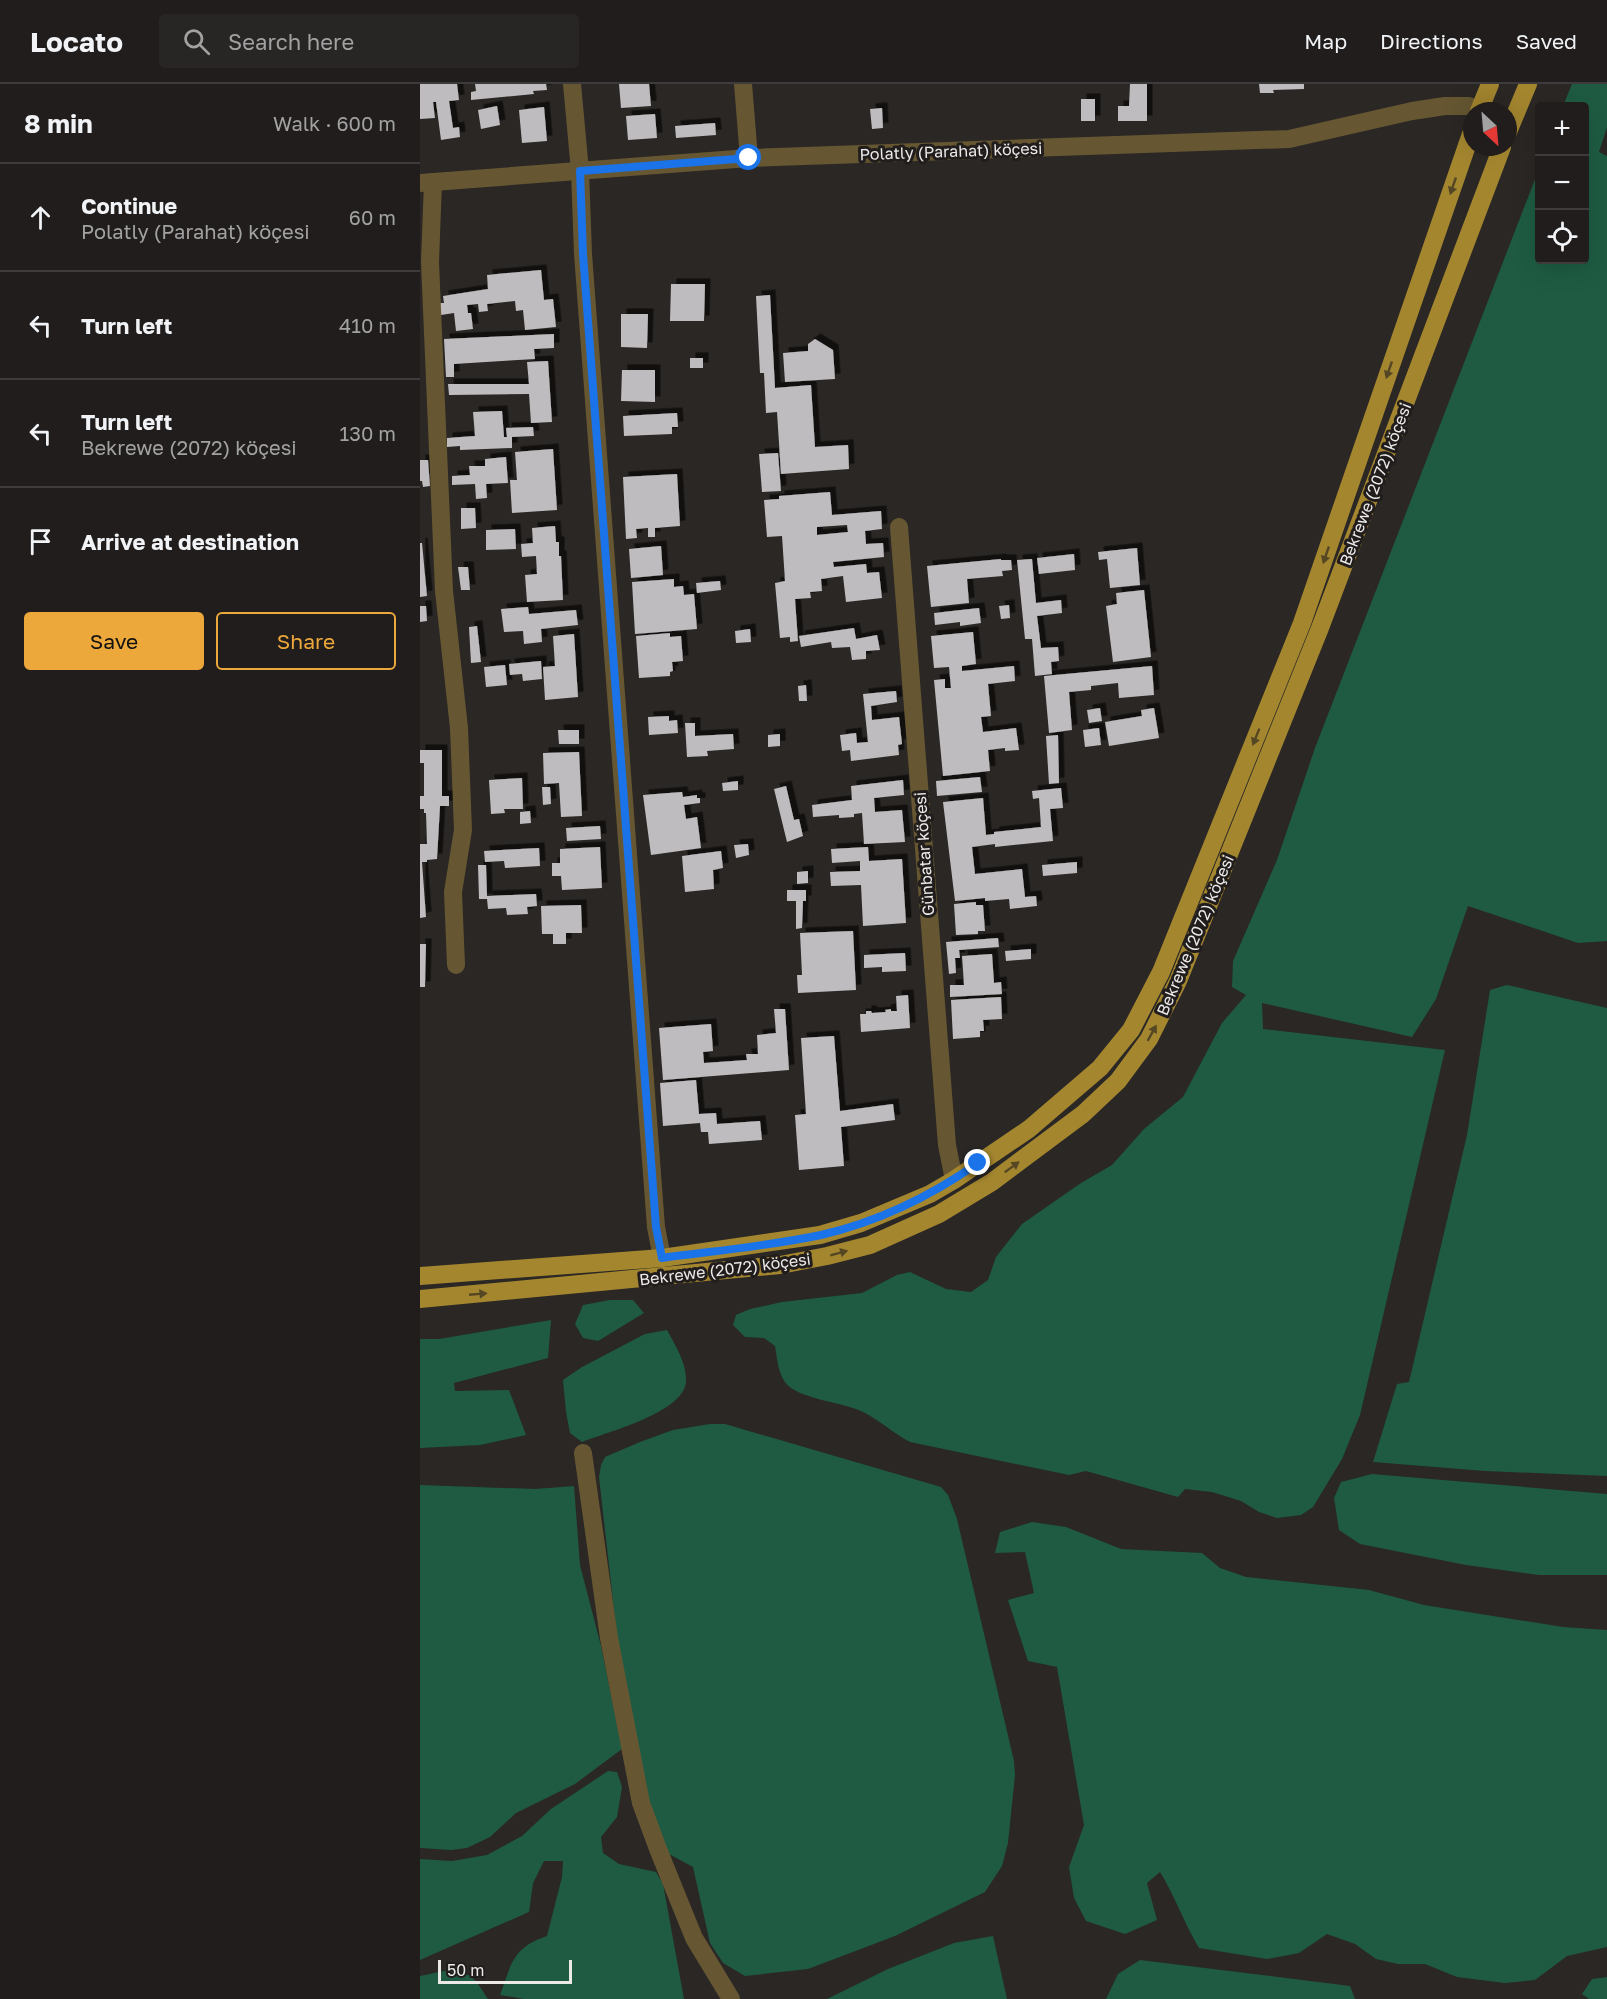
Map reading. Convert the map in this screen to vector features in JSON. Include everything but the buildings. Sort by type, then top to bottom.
[{"type":"main road","points":[[1483,102],[1490,84]]},
{"type":"main road","points":[[1517,110],[1528,84]]},
{"type":"main road","name":"Bekrewe (2072) köçesi","points":[[420,1276],[662,1258],[820,1235],[871,1219],[930,1194],[954,1180],[1029,1129],[1100,1068],[1131,1030],[1161,972],[1302,623],[1463,156]]},
{"type":"main road","name":"Bekrewe (2072) köçesi","points":[[420,1299],[780,1265],[870,1245],[939,1214],[992,1182],[1083,1114],[1118,1081],[1149,1039],[1178,981],[1320,628],[1499,156]]},
{"type":"street","points":[[572,84],[656,1227],[662,1258]]},
{"type":"street","points":[[743,84],[749,158]]},
{"type":"street","name":"Polatly (Parahat) köçesi","points":[[426,182],[749,158],[1289,139],[1412,111],[1463,106]]},
{"type":"street","points":[[426,182],[444,579],[459,728],[463,830],[453,892],[456,965]]},
{"type":"street","name":"Günbatar köçesi","points":[[899,527],[947,1145],[954,1180]]},
{"type":"street","points":[[583,1453],[609,1638],[641,1803],[694,1938],[731,1999]]},
{"type":"green space","points":[[1572,84],[1607,84],[1607,127],[1599,152],[1607,156],[1607,941],[1578,943],[1468,906],[1436,999],[1412,1037],[1262,1003],[1263,1029],[1445,1050],[1360,1415],[1342,1459],[1313,1507],[1301,1515],[1277,1518],[1259,1512],[1241,1501],[1212,1492],[1185,1489],[1178,1497],[1086,1471],[1069,1475],[910,1442],[863,1412],[791,1388],[781,1374],[775,1346],[764,1338],[745,1337],[733,1325],[736,1315],[750,1309],[782,1302],[862,1293],[897,1275],[910,1272],[946,1289],[971,1292],[988,1280],[996,1257],[1022,1224],[1081,1183],[1112,1165],[1144,1129],[1183,1097],[1222,1023],[1246,995],[1232,987],[1233,961],[1277,860],[1315,748],[1535,179],[1535,264],[1589,264],[1589,102],[1565,102]]},
{"type":"green space","points":[[1507,985],[1607,1008],[1607,1476],[1485,1471],[1373,1462],[1397,1384],[1409,1382],[1467,1135],[1490,990]]},
{"type":"green space","points":[[610,1300],[633,1300],[644,1313],[598,1341],[583,1338],[575,1324],[583,1305]]},
{"type":"green space","points":[[551,1320],[548,1358],[454,1383],[455,1391],[509,1390],[526,1435],[480,1445],[420,1448],[420,1339],[439,1339]]},
{"type":"green space","points":[[667,1330],[685,1368],[686,1382],[682,1393],[658,1412],[625,1427],[582,1442],[570,1433],[563,1380],[582,1367],[645,1334]]},
{"type":"green space","points":[[725,1424],[941,1487],[948,1495],[957,1519],[1014,1761],[1015,1775],[1008,1843],[1002,1866],[985,1892],[895,1936],[808,1969],[745,1976],[723,1963],[710,1943],[693,1867],[667,1853],[655,1827],[637,1750],[617,1636],[599,1477],[601,1465],[605,1457],[640,1442],[673,1430]]},
{"type":"green space","points":[[1372,1474],[1607,1494],[1607,1575],[1539,1575],[1466,1565],[1360,1544],[1339,1530],[1334,1498],[1341,1482]]},
{"type":"green space","points":[[420,1485],[535,1489],[574,1486],[580,1565],[601,1646],[622,1749],[575,1784],[516,1813],[490,1837],[467,1848],[451,1850],[420,1848]]},
{"type":"green space","points":[[1032,1522],[1066,1527],[1121,1549],[1202,1553],[1220,1568],[1246,1577],[1369,1590],[1424,1605],[1563,1627],[1607,1630],[1607,1947],[1567,1956],[1535,1980],[1505,1983],[1457,1977],[1425,1964],[1398,1964],[1376,1959],[1355,1944],[1327,1934],[1299,1953],[1267,1959],[1199,1948],[1160,1872],[1147,1883],[1157,1920],[1125,1934],[1086,1921],[1074,1898],[1069,1867],[1084,1825],[1057,1667],[1028,1661],[1008,1600],[1034,1593],[1025,1552],[995,1553],[1000,1532]]},
{"type":"green space","points":[[608,1771],[617,1772],[622,1787],[617,1817],[601,1837],[603,1853],[619,1864],[656,1872],[663,1884],[684,1999],[524,1999],[500,1995],[515,1958],[527,1946],[547,1936],[562,1877],[563,1861],[544,1861],[533,1883],[529,1912],[420,1960],[420,1859],[452,1861],[487,1855],[522,1836],[551,1809]]},
{"type":"green space","points":[[993,1936],[1007,1999],[827,1999],[888,1969],[954,1943]]},
{"type":"green space","points":[[1140,1960],[1350,1986],[1355,1999],[1106,1999],[1118,1974]]},
{"type":"green space","points":[[449,1970],[473,1978],[488,1999],[420,1999],[420,1976]]},
{"type":"green space","points":[[1607,1977],[1607,1999],[1589,1999],[1582,1994],[1592,1979]]},
{"type":"route","points":[[749,158],[580,171],[583,254],[622,781],[656,1227],[662,1258],[820,1235],[861,1223],[930,1194],[978,1163]]}]
